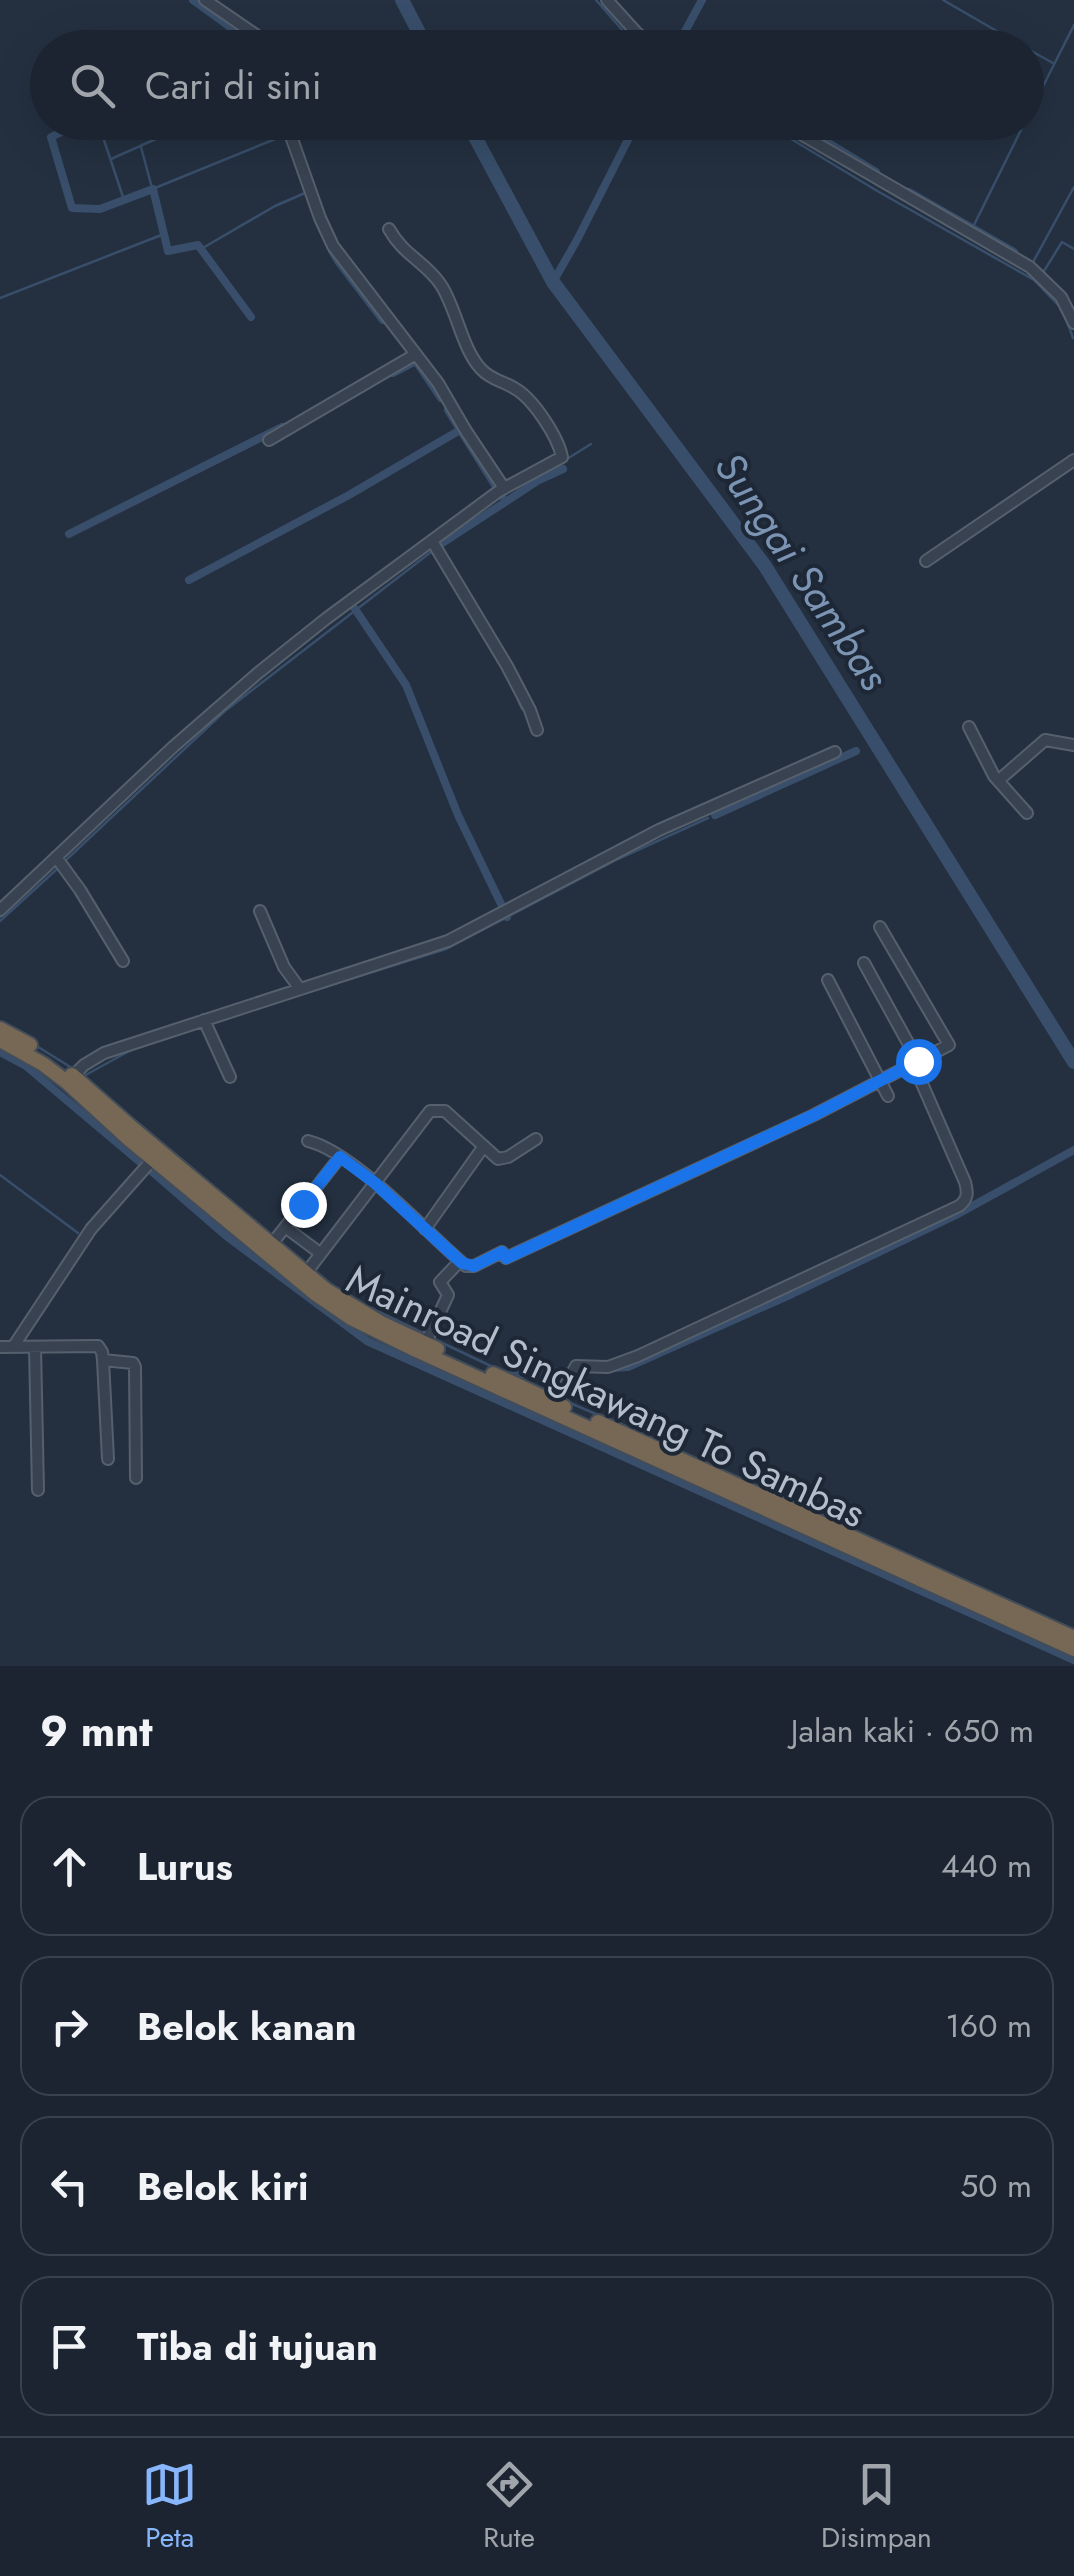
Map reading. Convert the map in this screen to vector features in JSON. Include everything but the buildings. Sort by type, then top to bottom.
[{"type":"highway","name":"Mainroad Singkawang To Sambas","points":[[0,1030],[44,1053],[74,1076],[299,1282],[339,1311],[416,1350],[556,1403],[1074,1649]]},
{"type":"highway","name":"Mainroad Singkawang To Sambas","points":[[0,1040],[54,1072],[153,1159],[189,1182],[350,1306],[520,1391],[958,1591],[1074,1638]]},
{"type":"street","points":[[206,0],[250,30]]},
{"type":"street","points":[[607,0],[634,30]]},
{"type":"street","points":[[292,140],[333,246],[438,384],[504,488]]},
{"type":"street","points":[[811,140],[1030,267],[1052,286],[1074,323]]},
{"type":"street","points":[[0,910],[258,672],[504,488],[560,459],[561,450],[548,426],[525,396],[490,378],[477,366],[438,281],[406,253],[389,230]]},
{"type":"street","points":[[269,440],[416,354]]},
{"type":"street","points":[[926,561],[1074,460]]},
{"type":"street","points":[[432,541],[507,666],[537,730]]},
{"type":"street","points":[[969,727],[994,776],[1027,814]]},
{"type":"street","points":[[1000,780],[1049,738],[1074,745]]},
{"type":"street","points":[[74,1076],[104,1054],[448,941],[659,830],[835,752]]},
{"type":"street","points":[[56,858],[123,961]]},
{"type":"street","points":[[260,910],[284,967],[300,989]]},
{"type":"street","points":[[308,1141],[326,1147],[375,1183],[466,1266],[502,1252],[506,1258],[814,1115],[949,1045],[880,927]]},
{"type":"street","points":[[556,1403],[576,1366],[608,1367],[638,1356],[964,1202],[965,1182],[916,1062],[864,963]]},
{"type":"street","points":[[828,980],[888,1096]]},
{"type":"street","points":[[204,1020],[230,1077]]},
{"type":"street","points":[[306,1273],[424,1117],[435,1109],[445,1111],[500,1160],[536,1140]]},
{"type":"street","points":[[425,1229],[484,1146]]},
{"type":"street","points":[[271,1245],[340,1157]]},
{"type":"street","points":[[13,1347],[91,1229],[153,1159]]},
{"type":"street","points":[[285,1227],[320,1253]]},
{"type":"street","points":[[425,1344],[448,1295],[440,1282],[460,1262]]},
{"type":"street","points":[[0,1347],[98,1346],[103,1360],[108,1459]]},
{"type":"street","points":[[35,1347],[38,1490]]},
{"type":"street","points":[[103,1360],[132,1362],[135,1367],[136,1478]]},
{"type":"waterway","points":[[193,0],[234,30]]},
{"type":"waterway","name":"Sungai Sambas","points":[[402,0],[418,30]]},
{"type":"waterway","points":[[596,0],[622,30]]},
{"type":"waterway","points":[[686,30],[702,0]]},
{"type":"waterway","points":[[943,0],[995,30]]},
{"type":"waterway","points":[[1044,84],[1074,25]]},
{"type":"waterway","points":[[1044,58],[1053,63]]},
{"type":"waterway","points":[[52,140],[72,208],[100,209],[153,189],[168,251],[198,245],[251,317]]},
{"type":"waterway","points":[[104,140],[124,200]]},
{"type":"waterway","points":[[111,159],[154,140]]},
{"type":"waterway","points":[[150,190],[273,140]]},
{"type":"waterway","name":"Sungai Sambas","points":[[477,140],[553,282],[765,566],[1074,1062]]},
{"type":"waterway","points":[[553,282],[628,140]]},
{"type":"waterway","points":[[793,140],[1034,280],[1062,309]]},
{"type":"waterway","points":[[824,140],[876,172]]},
{"type":"waterway","points":[[973,227],[1016,140]]},
{"type":"waterway","points":[[141,147],[152,188]]},
{"type":"waterway","points":[[1032,264],[1074,187]]},
{"type":"waterway","points":[[909,192],[1014,252]]},
{"type":"waterway","points":[[201,249],[305,193]]},
{"type":"waterway","points":[[0,298],[164,234]]},
{"type":"waterway","points":[[1044,271],[1062,242],[1074,249]]},
{"type":"waterway","points":[[332,251],[383,320]]},
{"type":"waterway","points":[[1065,316],[1073,338]]},
{"type":"waterway","points":[[393,373],[416,361],[441,398]]},
{"type":"waterway","points":[[448,410],[502,496]]},
{"type":"waterway","points":[[69,534],[282,427]]},
{"type":"waterway","points":[[189,580],[349,495],[460,430]]},
{"type":"waterway","points":[[567,459],[591,444]]},
{"type":"waterway","points":[[441,544],[539,480],[563,469]]},
{"type":"waterway","points":[[66,860],[225,711],[431,552]]},
{"type":"waterway","points":[[446,573],[488,644]]},
{"type":"waterway","points":[[355,609],[406,685],[458,815],[502,906]]},
{"type":"waterway","points":[[512,685],[522,709]]},
{"type":"waterway","points":[[715,815],[856,751]]},
{"type":"waterway","points":[[289,998],[446,949],[618,859],[708,818]]},
{"type":"waterway","points":[[0,921],[57,869]]},
{"type":"waterway","points":[[0,917],[35,884]]},
{"type":"waterway","points":[[35,1045],[72,1068]]},
{"type":"waterway","points":[[82,1077],[131,1050]]},
{"type":"waterway","points":[[0,1052],[26,1066],[141,1163]]},
{"type":"waterway","points":[[613,1368],[628,1367],[792,1294],[956,1215],[1074,1150]]},
{"type":"waterway","points":[[180,1159],[235,1205]]},
{"type":"waterway","points":[[149,1169],[225,1235],[367,1341],[1074,1660]]},
{"type":"waterway","points":[[0,1175],[78,1233]]},
{"type":"waterway","points":[[365,1305],[425,1334]]},
{"type":"waterway","points":[[432,1338],[497,1369]]},
{"type":"waterway","points":[[509,1375],[564,1371]]},
{"type":"waterway","points":[[568,1402],[598,1415]]},
{"type":"route","points":[[303,1204],[340,1157],[375,1183],[462,1263],[474,1266],[502,1252],[506,1258],[814,1115],[918,1061]]}]
